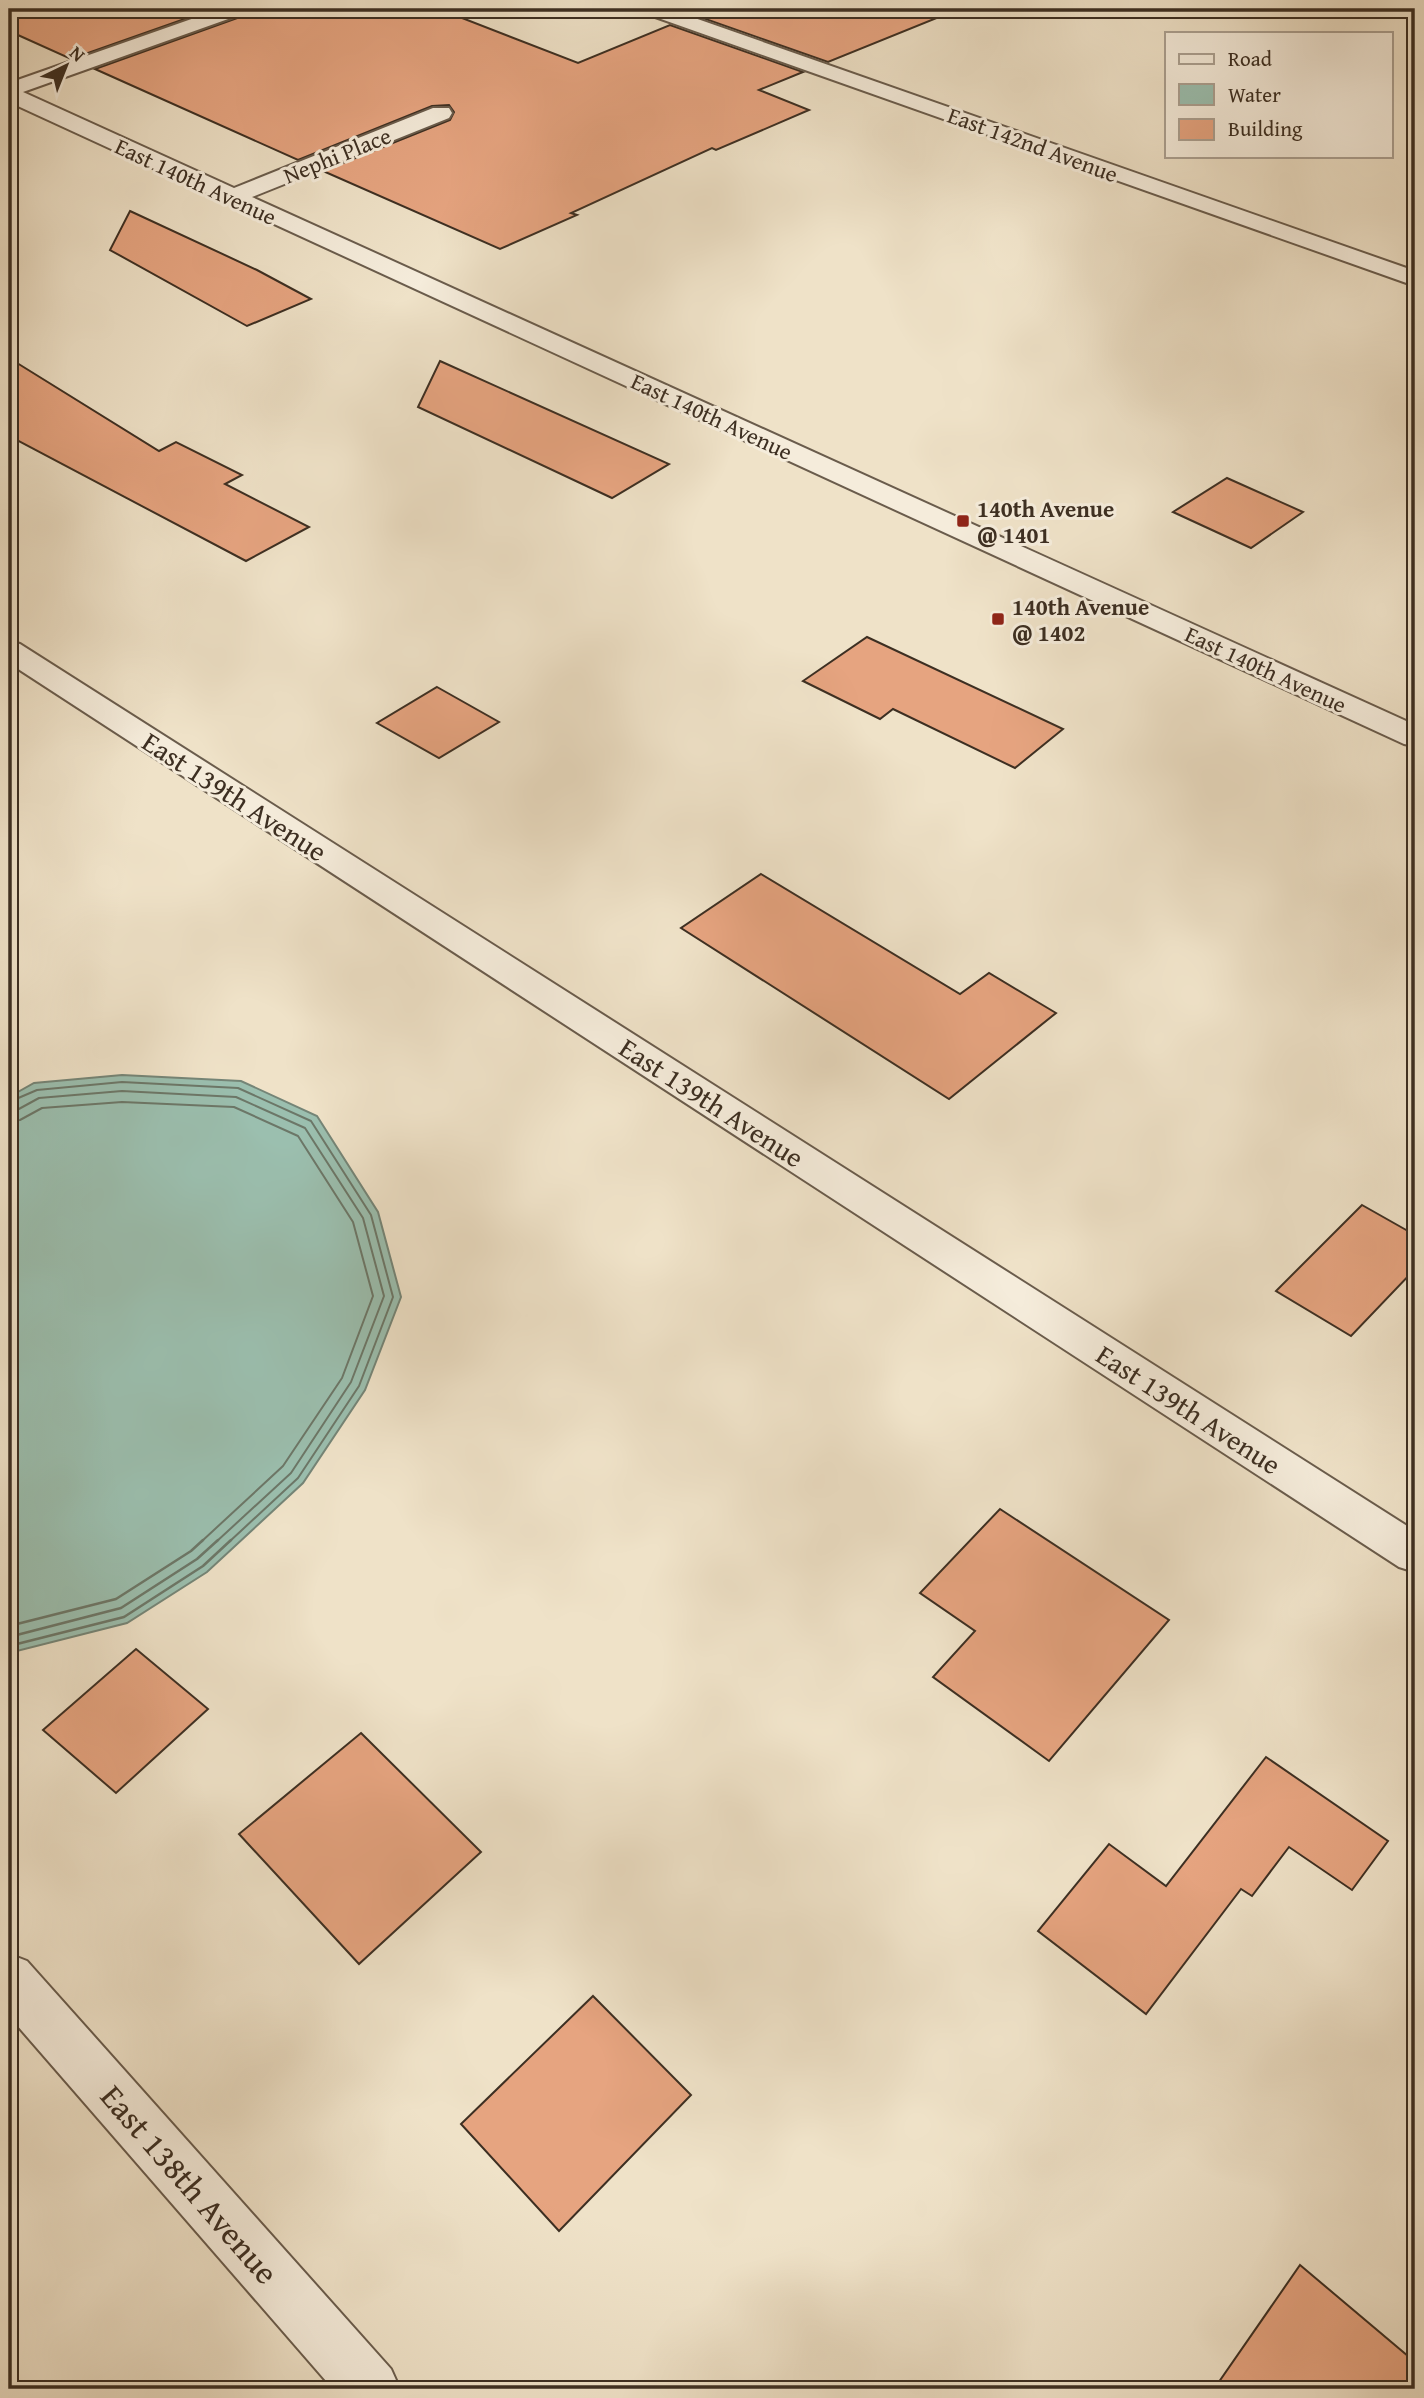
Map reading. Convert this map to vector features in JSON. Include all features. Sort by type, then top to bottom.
[{"type":"street","points":[[9,92],[238,9]]},
{"type":"street","name":"East 142nd Avenue","points":[[651,9],[1415,279]]},
{"type":"street","name":"East 140th Avenue","points":[[9,92],[232,197],[1415,737]]},
{"type":"street","name":"Nephi Place","points":[[232,197],[441,113]]},
{"type":"street","name":"East 139th Avenue","points":[[9,650],[1415,1554]]},
{"type":"street","name":"East 138th Avenue","points":[[9,1978],[371,2389]]},
{"type":"water","points":[[122,1075],[241,1081],[317,1116],[378,1212],[401,1297],[365,1390],[303,1483],[207,1572],[127,1623],[9,1653],[9,1097],[34,1083]]},
{"type":"building","points":[[9,9],[213,9],[71,59],[9,31]]},
{"type":"building","points":[[251,9],[439,9],[578,63],[670,25],[803,72],[759,90],[809,110],[716,150],[712,148],[571,213],[577,215],[500,249],[323,171],[450,120],[454,112],[449,105],[432,106],[298,160],[95,69],[246,15]]},
{"type":"building","points":[[709,9],[954,11],[828,62],[694,15]]},
{"type":"building","points":[[130,211],[257,270],[311,299],[247,326],[110,250]]},
{"type":"building","points":[[9,358],[159,451],[176,442],[242,475],[225,484],[309,527],[246,561],[9,436]]},
{"type":"building","points":[[440,361],[669,464],[612,498],[418,407]]},
{"type":"building","points":[[1227,478],[1303,512],[1251,548],[1173,512]]},
{"type":"building","points":[[867,637],[1063,729],[1015,768],[893,709],[880,719],[803,681]]},
{"type":"building","points":[[437,687],[499,722],[439,758],[377,723]]},
{"type":"building","points":[[761,874],[960,994],[989,973],[1056,1013],[949,1099],[681,928]]},
{"type":"building","points":[[1362,1205],[1415,1235],[1415,1269],[1351,1336],[1276,1291]]},
{"type":"building","points":[[1000,1509],[1169,1620],[1049,1761],[933,1677],[975,1631],[920,1593]]},
{"type":"building","points":[[136,1649],[208,1709],[116,1793],[43,1730]]},
{"type":"building","points":[[361,1733],[481,1852],[359,1964],[239,1834]]},
{"type":"building","points":[[1266,1757],[1388,1841],[1352,1890],[1289,1847],[1252,1896],[1241,1889],[1146,2014],[1038,1931],[1109,1844],[1166,1886]]},
{"type":"building","points":[[593,1996],[691,2095],[559,2231],[461,2124]]},
{"type":"building","points":[[1300,2265],[1415,2362],[1415,2389],[1214,2389]]},
{"type":"place","name":"140th Avenue @ 1401","points":[[963,521]]},
{"type":"place","name":"140th Avenue @ 1402","points":[[998,619]]}]
